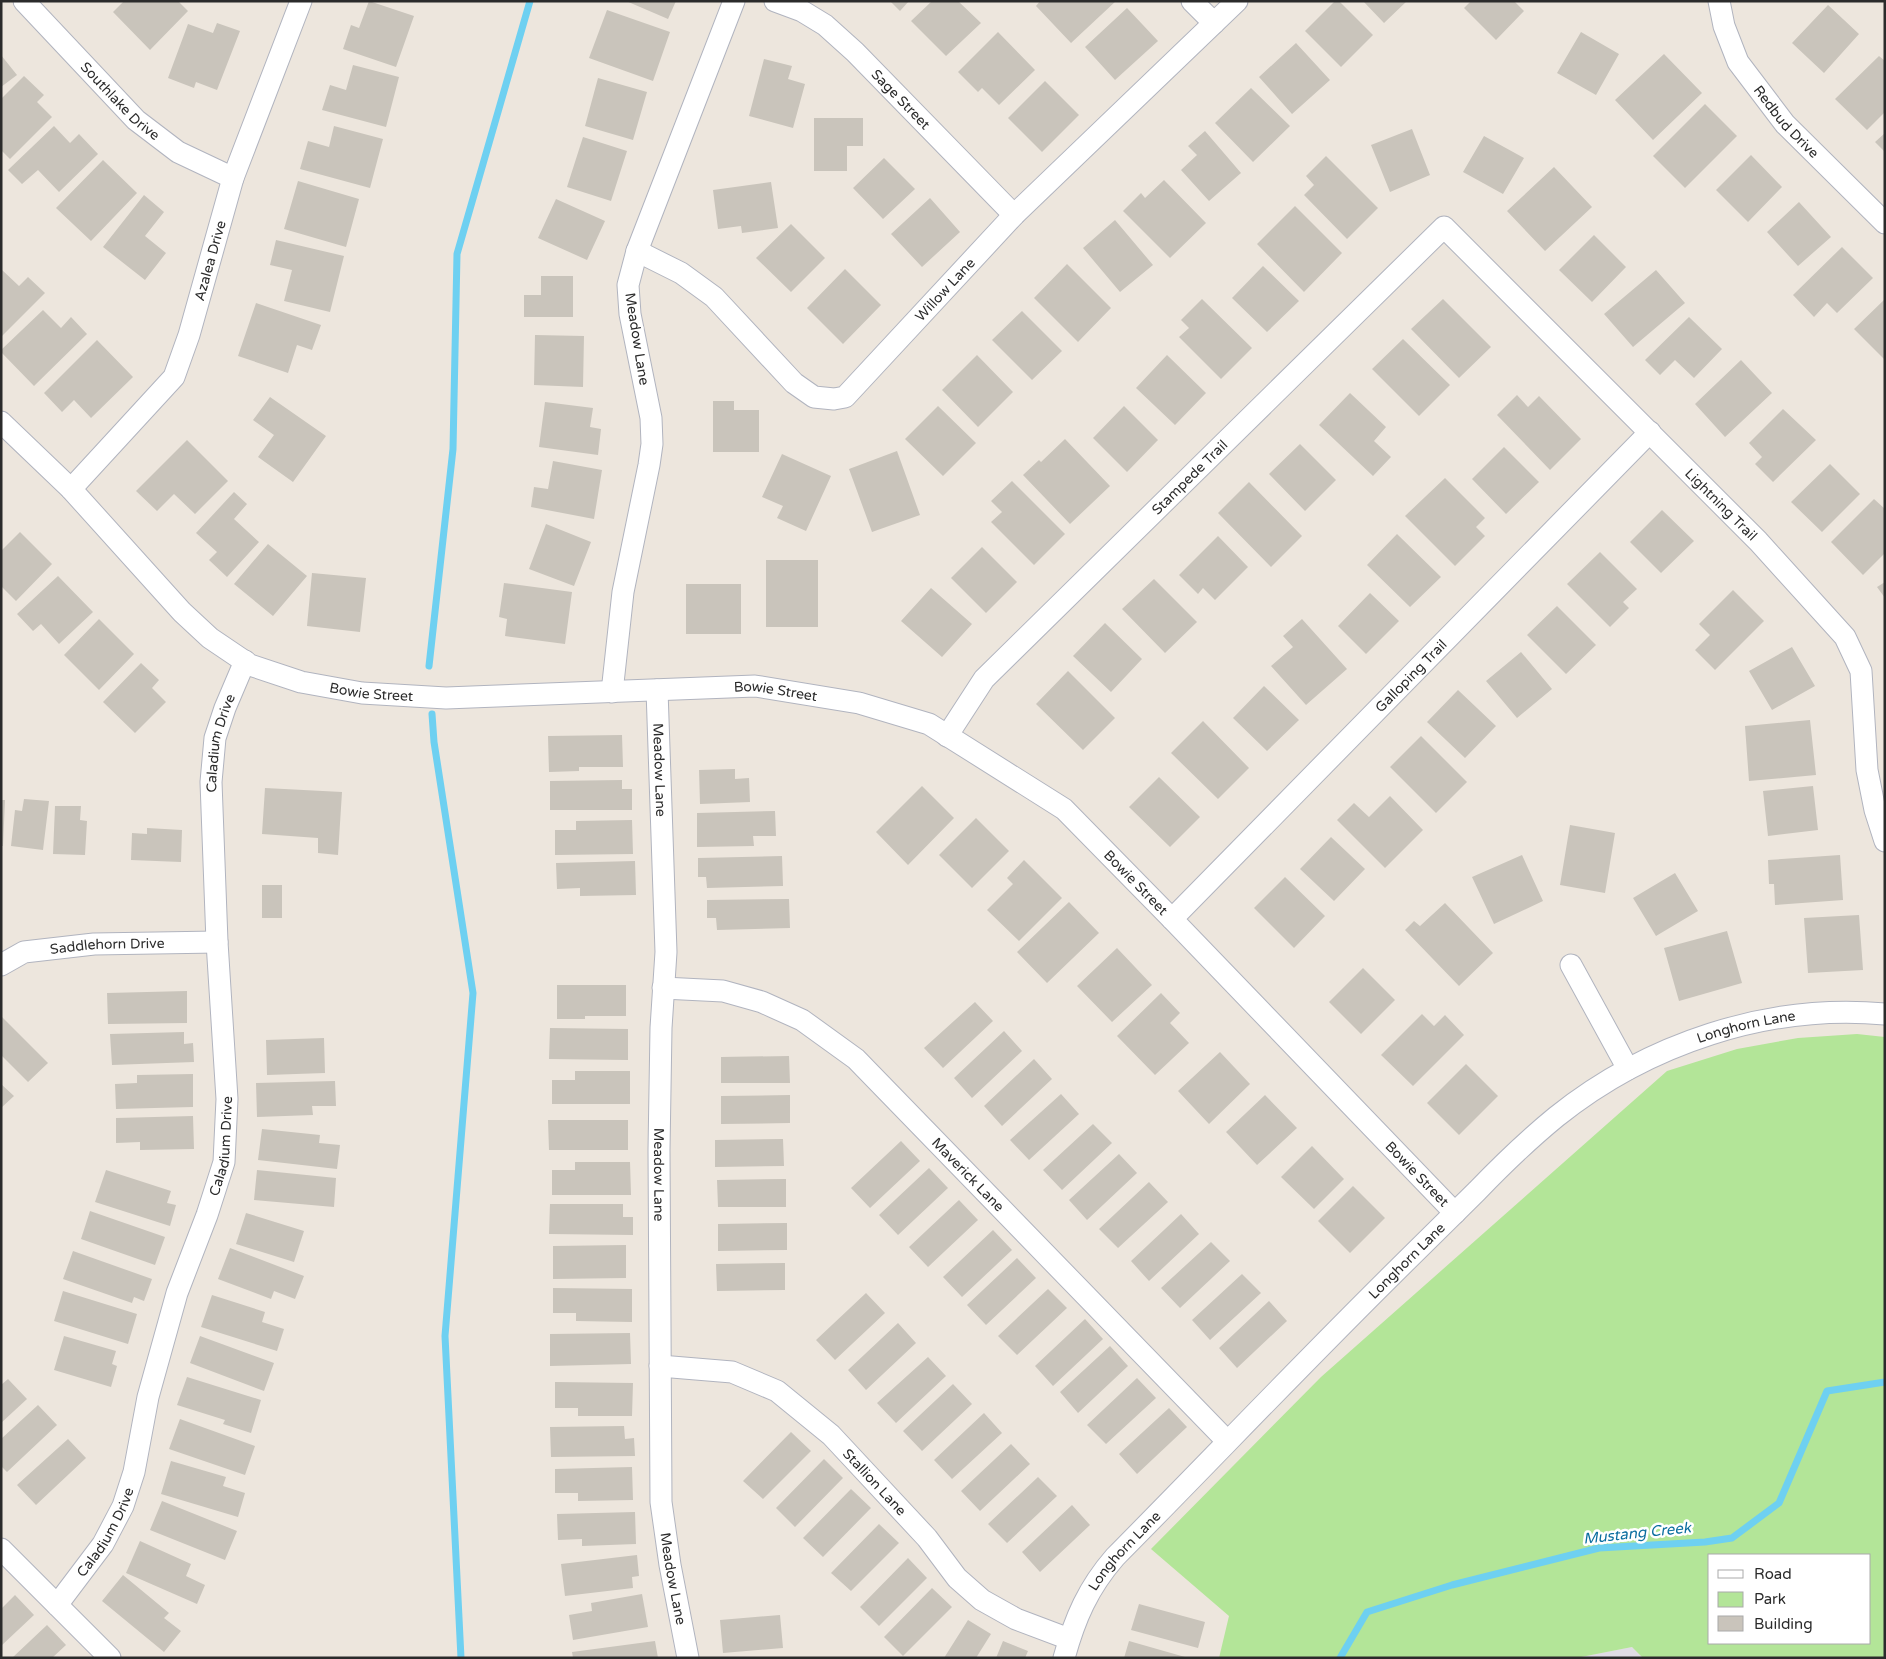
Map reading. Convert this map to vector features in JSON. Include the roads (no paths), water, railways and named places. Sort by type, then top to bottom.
[{"type":"street","name":"Southlake Drive","points":[[24,1],[136,120],[178,152],[233,178]]},
{"type":"street","name":"Azalea Drive","points":[[71,489],[174,377],[190,335],[233,178],[301,1]]},
{"type":"street","name":"Meadow Lane","points":[[612,692],[623,592],[652,444],[651,418],[630,314],[628,285],[637,251],[734,1]]},
{"type":"street","name":"Sage Street","points":[[775,1],[802,11],[826,24],[1014,215]]},
{"type":"street","points":[[1192,1],[1214,23]]},
{"type":"street","name":"Willow Lane","points":[[637,251],[681,273],[714,297],[794,383],[814,397],[834,399],[845,397],[1014,215],[1236,1]]},
{"type":"street","name":"Redbud Drive","points":[[1720,1],[1724,26],[1738,62],[1785,124],[1885,223]]},
{"type":"street","name":"Lightning Trail","points":[[1444,227],[1758,541],[1845,637],[1861,671],[1867,770],[1875,810],[1885,841]]},
{"type":"street","name":"Stampede Trail","points":[[947,736],[984,679],[1444,227]]},
{"type":"street","name":"Bowie Street","points":[[1,422],[71,489],[182,612],[210,638],[250,665],[301,682],[362,693],[446,698],[755,686],[859,703],[929,724],[1064,809],[1455,1213]]},
{"type":"street","name":"Galloping Trail","points":[[1172,919],[1650,432]]},
{"type":"street","name":"Caladium Drive","points":[[57,1604],[103,1544],[123,1506],[134,1472],[148,1397],[177,1293],[207,1215],[224,1162],[227,1099],[217,942],[211,782],[215,738],[225,708],[245,661]]},
{"type":"street","name":"Meadow Lane","points":[[657,690],[666,952],[661,1028],[659,1150],[661,1502],[670,1565],[688,1658]]},
{"type":"street","name":"Saddlehorn Drive","points":[[1,965],[24,952],[94,944],[217,942]]},
{"type":"street","points":[[1571,965],[1628,1069]]},
{"type":"street","name":"Maverick Lane","points":[[663,988],[723,991],[762,1002],[802,1020],[856,1059],[1227,1441]]},
{"type":"street","name":"Longhorn Lane","points":[[1067,1648],[1086,1595],[1104,1569],[1325,1341],[1536,1133],[1577,1101],[1628,1069],[1703,1036],[1762,1020],[1823,1012],[1885,1014]]},
{"type":"street","name":"Stallion Lane","points":[[660,1366],[732,1372],[777,1391],[831,1435],[927,1538],[957,1578],[982,1600],[1067,1648]]},
{"type":"street","points":[[1,1549],[110,1658]]},
{"type":"waterway","points":[[429,666],[453,449],[457,254],[530,1]]},
{"type":"waterway","points":[[432,714],[434,742],[473,993],[445,1336],[461,1658]]},
{"type":"waterway","name":"Mustang Creek","points":[[1340,1658],[1367,1612],[1452,1585],[1599,1548],[1705,1542],[1732,1538],[1779,1503],[1827,1391],[1885,1382]]}]
